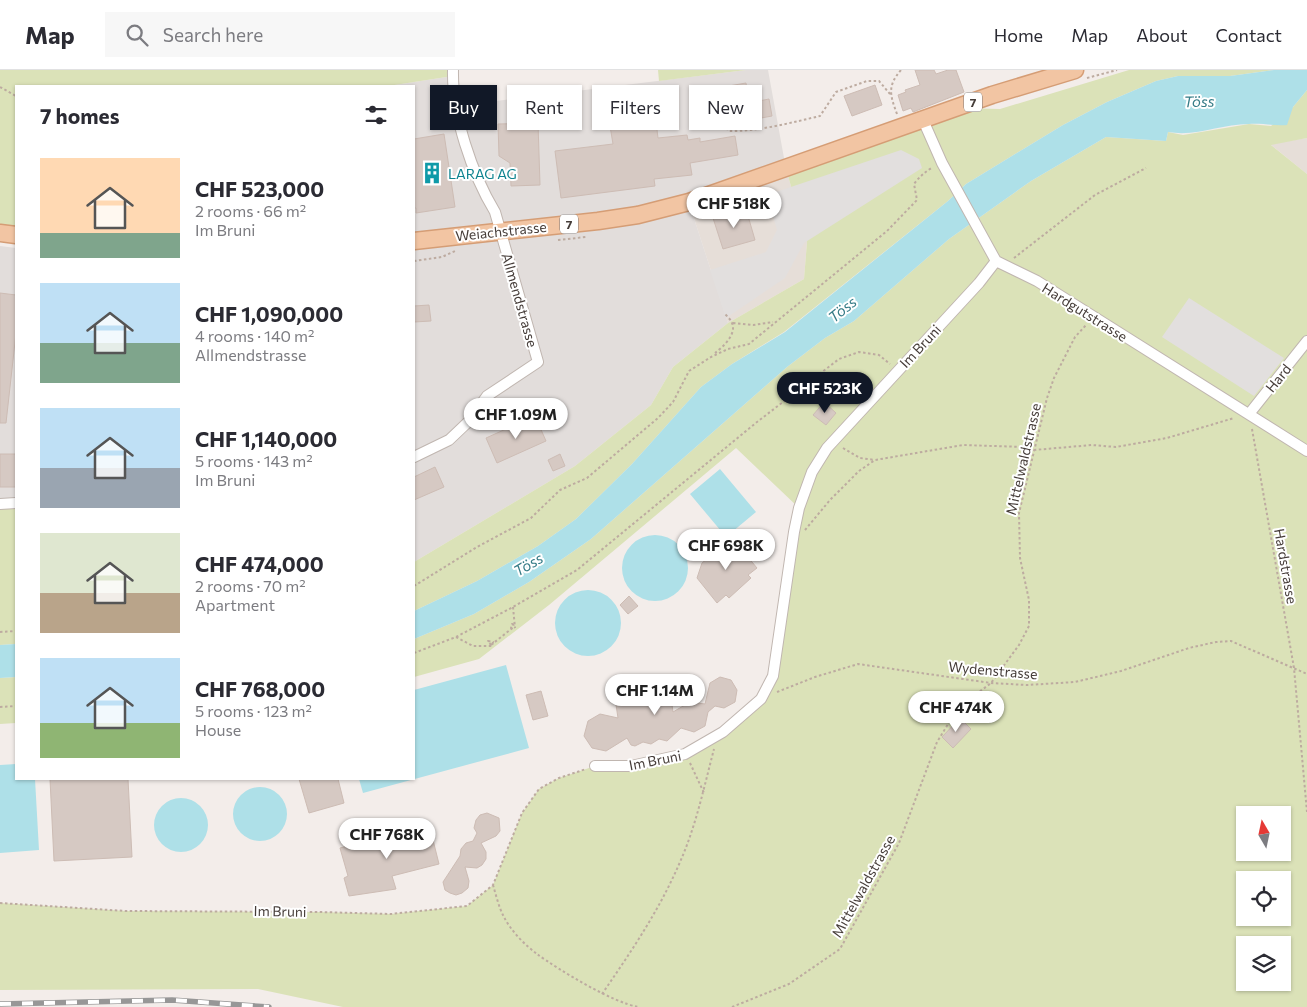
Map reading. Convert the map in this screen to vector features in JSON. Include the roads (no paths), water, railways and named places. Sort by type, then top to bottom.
[{"type":"main road","name":"Weiachstrasse","points":[[415,241],[638,215],[689,202],[1015,88],[1075,70]]},
{"type":"main road","points":[[0,233],[15,234]]},
{"type":"street","points":[[453,70],[455,106],[467,148],[484,195],[495,212],[500,231]]},
{"type":"street","points":[[923,120],[943,164],[996,261]]},
{"type":"street","name":"Allmendstrasse","points":[[415,456],[449,440],[469,421],[487,396],[538,362],[500,231]]},
{"type":"street","name":"Hardgutstrasse","points":[[996,261],[1037,281],[1307,451]]},
{"type":"street","name":"Im Bruni","points":[[595,766],[631,766],[686,754],[723,732],[761,699],[773,676],[794,532],[799,508],[812,472],[833,441],[979,283],[996,261]]},
{"type":"street","name":"Hard","points":[[1246,413],[1307,341]]},
{"type":"street","points":[[0,504],[15,504]]},
{"type":"water","name":"Töss","points":[[1274,70],[1307,70],[1307,90],[1293,107],[1287,125],[1254,124],[1228,126],[1189,133],[1168,132],[1166,141],[1106,137],[1031,181],[949,239],[854,321],[825,338],[787,367],[591,539],[529,582],[474,614],[415,639],[415,611],[477,581],[538,546],[576,519],[632,464],[701,387],[732,364],[785,332],[948,201],[966,184],[1063,125],[1107,102],[1156,81],[1178,76],[1230,76]]},
{"type":"water","points":[[720,469],[756,512],[726,537],[690,494]]},
{"type":"water","points":[[655,535],[668,537],[683,550],[686,555],[688,568],[686,581],[673,596],[668,599],[655,601],[642,599],[627,586],[624,581],[622,568],[624,555],[637,540],[642,537]]},
{"type":"water","points":[[588,590],[601,592],[616,605],[619,610],[621,623],[619,636],[606,651],[601,654],[588,656],[575,654],[560,641],[557,636],[555,623],[557,610],[570,595],[575,592]]},
{"type":"water","points":[[15,644],[15,677],[0,678],[0,645]]},
{"type":"water","points":[[506,665],[529,748],[415,779],[415,690]]},
{"type":"water","points":[[15,764],[15,780],[35,780],[39,850],[0,853],[0,765]]},
{"type":"water","points":[[359,780],[411,780],[363,793]]},
{"type":"water","points":[[255,787],[265,787],[275,791],[283,799],[287,814],[283,829],[275,837],[265,841],[255,841],[245,837],[237,829],[233,819],[233,809],[237,799],[245,791]]},
{"type":"water","points":[[176,798],[186,798],[196,802],[204,810],[208,825],[204,840],[196,848],[186,852],[176,852],[166,848],[158,840],[154,830],[154,820],[158,810],[166,802]]},
{"type":"railway","points":[[0,1004],[172,1000],[269,1007]]},
{"type":"place","name":"LARAG AG","points":[[432,173]]}]
